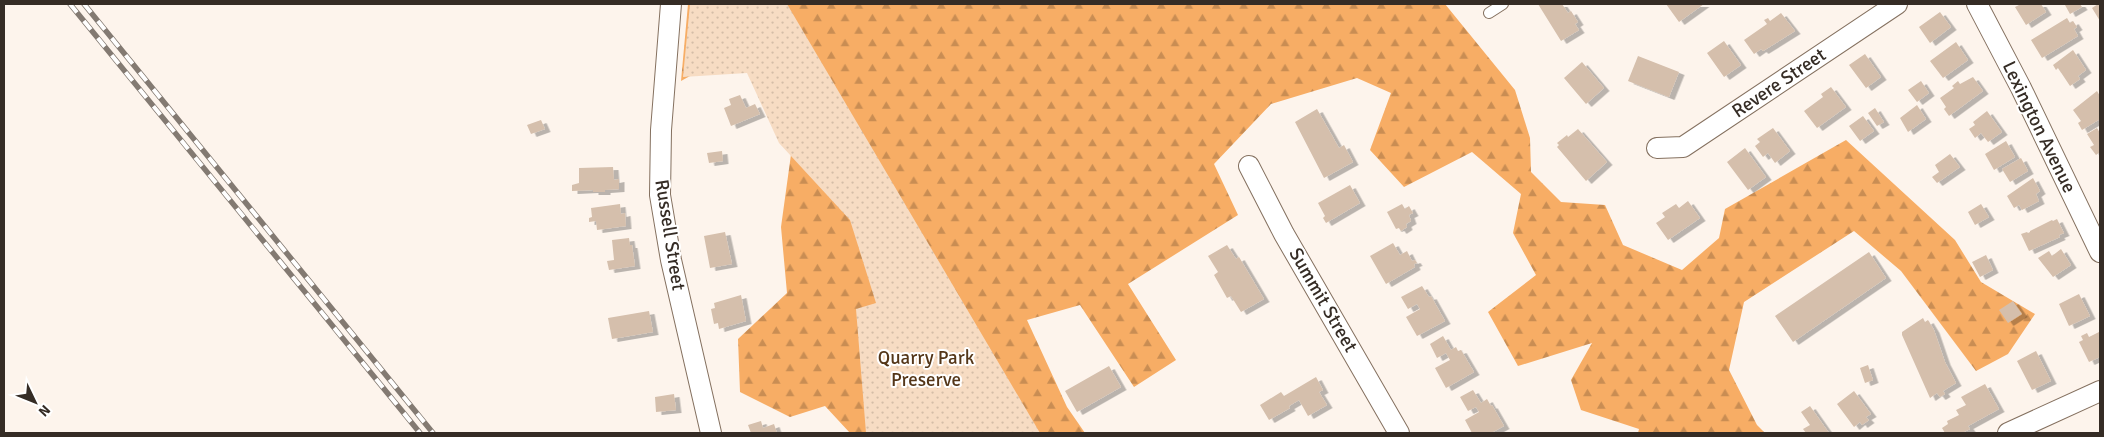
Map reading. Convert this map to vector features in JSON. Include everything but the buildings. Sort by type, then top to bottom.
[{"type":"street","name":"Russell Street","points":[[671,4],[661,130],[660,195],[671,260],[710,433]]},
{"type":"street","name":"Revere Street","points":[[1657,148],[1683,148],[1897,4]]},
{"type":"street","name":"Lexington Avenue","points":[[1977,4],[2021,88],[2100,252]]},
{"type":"street","name":"Summit Street","points":[[1248,166],[1284,234],[1399,433]]},
{"type":"street","points":[[2008,433],[2100,391]]},
{"type":"lane","points":[[1489,13],[1503,4]]},
{"type":"green space","points":[[688,4],[1445,4],[1515,90],[1530,138],[1531,172],[1561,202],[1605,205],[1623,245],[1682,270],[1719,238],[1725,209],[1846,140],[1955,240],[1981,282],[2035,314],[2008,354],[1976,371],[1901,271],[1854,231],[1744,302],[1729,370],[1757,425],[1765,433],[1638,433],[1639,429],[1581,410],[1571,380],[1592,343],[1518,366],[1488,312],[1536,275],[1513,233],[1521,194],[1472,152],[1404,187],[1370,150],[1391,93],[1357,78],[1271,104],[1214,164],[1238,215],[1128,284],[1176,360],[1134,387],[1080,305],[1027,320],[1067,407],[1085,433],[850,433],[825,406],[790,417],[740,392],[738,339],[787,293],[781,227],[797,111],[755,40],[681,81]]},
{"type":"green space","name":"Quarry Park Preserve","points":[[690,4],[787,4],[1040,433],[866,433],[856,309],[876,303],[850,220],[779,143],[747,73],[683,77]]},
{"type":"railway","points":[[70,4],[420,433]]},
{"type":"railway","points":[[84,4],[433,433]]}]
